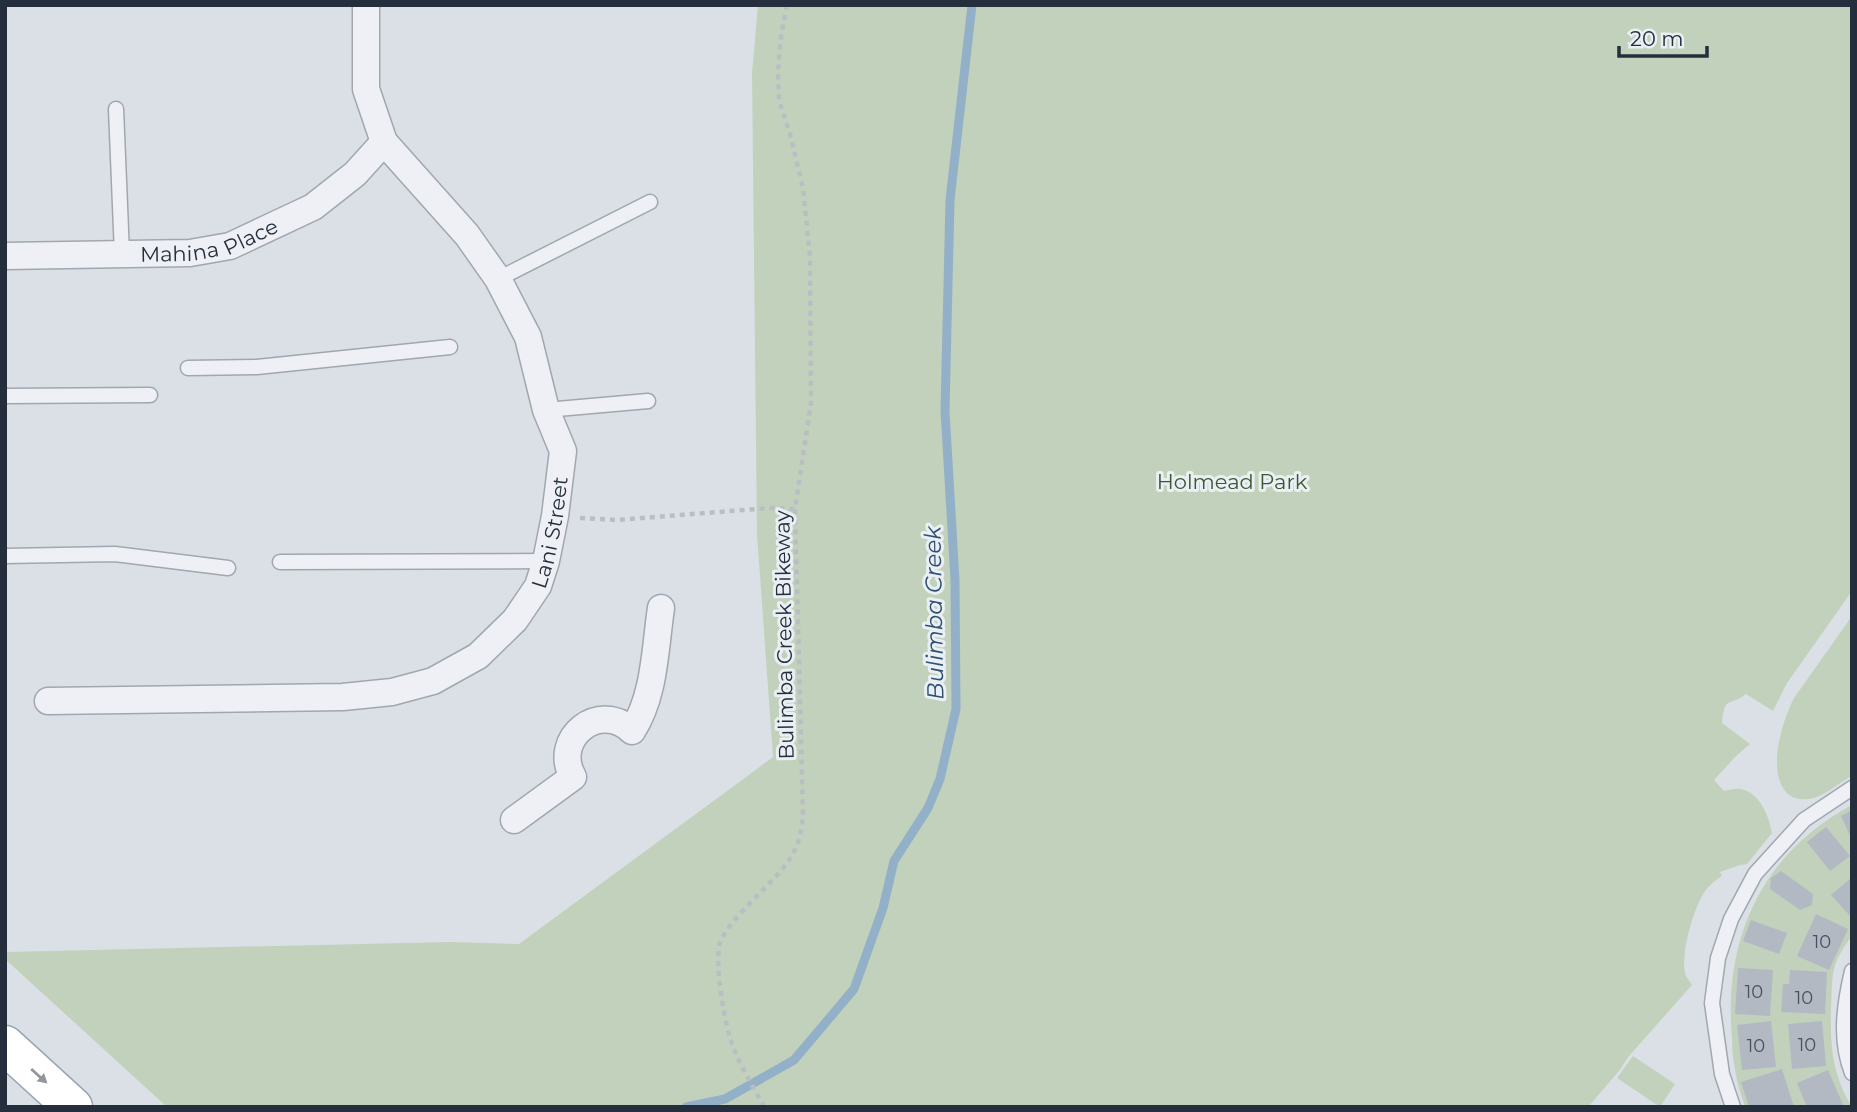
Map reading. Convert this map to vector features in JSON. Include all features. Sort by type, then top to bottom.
[{"type":"main road","points":[[5,1045],[73,1107]]},
{"type":"street","name":"Lani Street","points":[[48,701],[343,697],[392,692],[433,681],[478,656],[515,620],[538,586],[555,516],[563,451],[546,410],[528,337],[498,279],[467,235],[384,142],[366,89],[366,5]]},
{"type":"street","name":"Mahina Place","points":[[5,256],[190,253],[230,246],[313,207],[355,174],[384,142]]},
{"type":"street","points":[[514,820],[573,777],[568,762],[568,749],[581,728],[604,720],[616,721],[632,731],[638,722],[650,684],[661,608]]},
{"type":"lane","points":[[116,109],[122,254]]},
{"type":"lane","points":[[498,279],[650,202]]},
{"type":"lane","points":[[188,368],[257,367],[450,347]]},
{"type":"lane","points":[[5,396],[150,394]]},
{"type":"lane","points":[[546,410],[648,401]]},
{"type":"lane","points":[[5,556],[115,554],[228,568]]},
{"type":"lane","points":[[280,562],[546,561]]},
{"type":"lane","points":[[1733,1107],[1722,1074],[1712,1003],[1718,958],[1731,919],[1755,874],[1804,820],[1852,788]]},
{"type":"lane","points":[[1852,971],[1843,1035],[1852,1073]]},
{"type":"path","name":"Bulimba Creek Bikeway","points":[[764,1107],[733,1048],[718,976],[720,943],[738,916],[785,867],[796,850],[802,833],[795,509],[811,403],[810,256],[803,188],[779,100],[778,71],[787,5]]},
{"type":"path","points":[[555,516],[617,520],[769,508],[795,509]]},
{"type":"green space","name":"Holmead Park","points":[[758,5],[1852,5],[1852,591],[1787,683],[1773,711],[1746,694],[1724,708],[1722,723],[1750,744],[1714,780],[1724,791],[1741,789],[1753,795],[1766,813],[1772,833],[1747,864],[1720,872],[1722,876],[1705,891],[1692,920],[1684,957],[1686,976],[1692,985],[1588,1107],[167,1107],[5,959],[5,952],[450,942],[519,944],[773,757],[757,534],[752,73]]},
{"type":"green space","points":[[1852,616],[1852,776],[1815,798],[1796,798],[1789,795],[1782,786],[1778,774],[1778,748],[1785,720],[1794,698]]},
{"type":"green space","points":[[1852,805],[1852,936],[1834,969],[1831,1021],[1836,1071],[1852,1107],[1745,1107],[1734,1062],[1731,1002],[1734,967],[1742,933],[1755,902],[1772,874],[1794,848],[1821,825]]},
{"type":"green space","points":[[1633,1056],[1675,1084],[1660,1107],[1617,1078]]},
{"type":"building","points":[[1852,810],[1852,840],[1841,816]]},
{"type":"building","points":[[1826,827],[1850,856],[1830,871],[1807,842]]},
{"type":"building","points":[[1781,871],[1813,894],[1812,905],[1800,910],[1770,889],[1771,878]]},
{"type":"building","points":[[1852,877],[1852,918],[1831,895]]},
{"type":"building","points":[[1816,914],[1848,929],[1829,970],[1797,956]]},
{"type":"building","points":[[1751,920],[1787,933],[1779,954],[1743,941]]},
{"type":"building","points":[[1738,968],[1773,970],[1770,1016],[1735,1014]]},
{"type":"building","points":[[1790,970],[1827,972],[1825,1014],[1781,1012],[1783,984],[1789,984]]},
{"type":"building","points":[[1771,1021],[1776,1067],[1742,1070],[1737,1025]]},
{"type":"building","points":[[1822,1021],[1826,1066],[1792,1069],[1788,1024]]},
{"type":"building","points":[[1782,1069],[1794,1107],[1749,1107],[1741,1082]]},
{"type":"building","points":[[1828,1070],[1844,1107],[1807,1107],[1797,1083]]},
{"type":"waterway","name":"Bulimba Creek","points":[[686,1107],[725,1099],[794,1060],[854,989],[883,908],[894,861],[928,808],[940,779],[956,709],[955,580],[945,411],[950,200],[972,5]]}]
